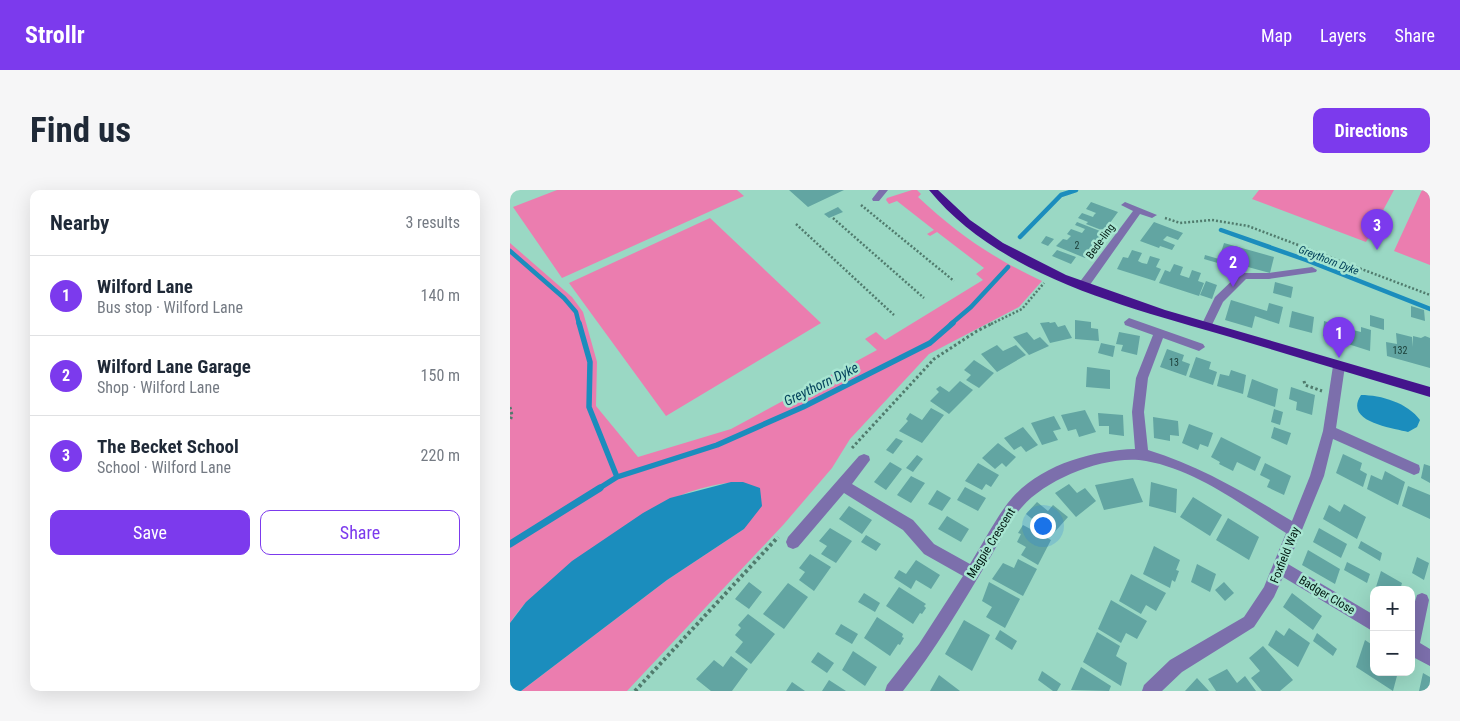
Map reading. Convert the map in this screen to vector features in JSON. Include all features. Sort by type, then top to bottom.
[{"type":"main road","points":[[933,190],[972,226],[989,238],[1030,262],[1083,286],[1144,308],[1430,392]]},
{"type":"street","points":[[876,199],[884,190]]},
{"type":"street","points":[[1125,205],[1152,215]]},
{"type":"street","name":"Bede-ling","points":[[1083,286],[1138,210]]},
{"type":"street","points":[[1206,326],[1218,300],[1244,275],[1269,276],[1312,270]]},
{"type":"street","points":[[1129,322],[1199,347]]},
{"type":"street","points":[[1142,455],[1138,412],[1142,378],[1159,333]]},
{"type":"street","name":"Foxfield Way","points":[[1150,691],[1176,666],[1249,622],[1269,592],[1318,476],[1329,431],[1339,366]]},
{"type":"street","points":[[1329,431],[1414,468]]},
{"type":"street","name":"Magpie Crescent","points":[[893,691],[924,650],[1016,503],[1033,486],[1049,475],[1070,466],[1090,460],[1142,455],[1184,467],[1206,477],[1294,530]]},
{"type":"street","points":[[793,542],[864,460]]},
{"type":"street","points":[[843,485],[908,525],[929,549],[972,573]]},
{"type":"street","name":"Badger Close","points":[[1280,567],[1370,622]]},
{"type":"street","points":[[1415,631],[1422,600]]},
{"type":"street","points":[[1415,649],[1430,658]]},
{"type":"path","points":[[861,205],[954,281]]},
{"type":"path","points":[[1152,215],[1180,223],[1212,220],[1248,226],[1430,295]]},
{"type":"path","points":[[833,218],[924,298]]},
{"type":"path","points":[[796,224],[894,315]]},
{"type":"path","points":[[510,407],[512,415],[510,421]]},
{"type":"shaded area","points":[[557,190],[737,190],[744,196],[562,278],[513,207]]},
{"type":"shaded area","points":[[917,190],[921,194],[918,197],[947,223],[976,244],[1042,281],[1019,307],[929,354],[850,439],[832,468],[784,524],[627,691],[521,691],[667,580],[744,529],[743,482],[719,484],[696,490],[654,508],[615,533],[545,586],[524,604],[510,623],[510,243],[572,297],[583,312],[597,362],[596,406],[638,457],[731,429],[877,350],[865,339],[876,332],[885,340],[983,280],[976,274],[984,268],[937,232],[930,236],[927,234],[934,230],[897,201],[889,204],[886,200],[887,198]]},
{"type":"shaded area","points":[[1259,190],[1394,190],[1366,242],[1252,199]]},
{"type":"shaded area","points":[[1422,190],[1430,190],[1430,265],[1394,251]]},
{"type":"shaded area","points":[[710,218],[821,323],[666,416],[569,283]]},
{"type":"water","points":[[1361,395],[1385,398],[1409,409],[1420,420],[1417,427],[1408,432],[1382,426],[1364,418],[1359,412],[1357,404]]},
{"type":"water","points":[[731,482],[743,482],[760,488],[762,506],[744,529],[667,580],[521,691],[510,691],[510,623],[526,602],[572,561],[643,513],[670,498]]},
{"type":"building","points":[[789,190],[844,190],[808,207]]},
{"type":"building","points":[[1091,202],[1118,212],[1104,231],[1086,224],[1088,222],[1078,218],[1082,213],[1093,217],[1096,213],[1086,209]]},
{"type":"building","points":[[838,207],[843,212],[829,218],[824,214]]},
{"type":"building","points":[[1077,222],[1105,233],[1085,258],[1056,246],[1063,239],[1067,240],[1071,236],[1067,234],[1071,229],[1082,233],[1085,229],[1075,225]]},
{"type":"building","points":[[1154,222],[1183,233],[1178,240],[1167,236],[1163,240],[1175,245],[1172,250],[1160,246],[1159,248],[1140,241]]},
{"type":"building","points":[[1046,236],[1054,239],[1048,246],[1041,243]]},
{"type":"building","points":[[1224,243],[1274,257],[1270,273],[1222,260],[1221,264],[1204,259],[1205,255],[1219,259]]},
{"type":"building","points":[[1057,250],[1076,257],[1071,264],[1052,256]]},
{"type":"building","points":[[1132,250],[1142,253],[1138,261],[1142,263],[1147,264],[1150,256],[1160,259],[1156,267],[1161,269],[1155,281],[1117,269],[1123,257],[1128,258]]},
{"type":"building","points":[[1174,264],[1183,267],[1180,275],[1189,278],[1192,270],[1201,273],[1198,281],[1204,283],[1199,296],[1159,283],[1165,270],[1170,272]]},
{"type":"building","points":[[1206,281],[1217,285],[1212,299],[1200,295]]},
{"type":"building","points":[[1275,282],[1293,287],[1291,298],[1273,293]]},
{"type":"building","points":[[1231,300],[1267,311],[1269,303],[1283,307],[1279,324],[1255,316],[1252,328],[1225,320]]},
{"type":"building","points":[[1411,306],[1424,310],[1425,321],[1411,317]]},
{"type":"building","points":[[1292,311],[1314,317],[1312,333],[1289,327]]},
{"type":"building","points":[[1370,315],[1384,319],[1384,330],[1370,326]]},
{"type":"building","points":[[1075,320],[1091,322],[1091,328],[1098,329],[1099,341],[1075,339]]},
{"type":"building","points":[[1324,321],[1344,327],[1343,342],[1323,336]]},
{"type":"building","points":[[1055,322],[1058,327],[1065,325],[1072,338],[1050,343],[1040,323]]},
{"type":"building","points":[[1361,327],[1371,330],[1370,351],[1348,344],[1349,329],[1361,332]]},
{"type":"building","points":[[1027,332],[1034,340],[1040,337],[1049,346],[1029,355],[1013,337]]},
{"type":"building","points":[[1119,332],[1140,336],[1137,355],[1121,351],[1123,345],[1116,344]]},
{"type":"building","points":[[1396,333],[1412,337],[1413,347],[1413,336],[1430,338],[1430,368],[1387,356],[1386,342],[1397,344]]},
{"type":"building","points":[[1101,343],[1115,346],[1113,357],[1098,353]]},
{"type":"building","points":[[997,345],[1003,351],[1016,345],[1026,355],[997,372],[981,354]]},
{"type":"building","points":[[1167,349],[1184,355],[1182,361],[1190,364],[1186,376],[1160,367]]},
{"type":"building","points":[[1196,357],[1211,362],[1209,369],[1217,372],[1213,385],[1189,377]]},
{"type":"building","points":[[974,360],[994,373],[979,388],[966,380],[971,375],[964,370]]},
{"type":"building","points":[[1087,367],[1110,370],[1110,389],[1086,387]]},
{"type":"building","points":[[1231,370],[1246,375],[1243,394],[1217,386],[1220,374],[1229,376]]},
{"type":"building","points":[[1252,379],[1278,389],[1275,407],[1247,397]]},
{"type":"building","points":[[960,381],[973,390],[949,414],[930,401],[939,392],[936,389],[940,386],[949,392]]},
{"type":"building","points":[[1291,387],[1315,395],[1312,415],[1296,410],[1297,402],[1289,399]]},
{"type":"building","points":[[931,408],[944,415],[922,443],[899,431],[908,421],[906,419],[910,413],[922,420]]},
{"type":"building","points":[[1274,409],[1283,412],[1280,425],[1271,422]]},
{"type":"building","points":[[1085,410],[1096,432],[1079,437],[1076,429],[1068,431],[1061,415]]},
{"type":"building","points":[[1098,413],[1123,415],[1124,436],[1109,434],[1109,426],[1099,426]]},
{"type":"building","points":[[1054,416],[1061,429],[1053,431],[1058,440],[1042,445],[1031,423]]},
{"type":"building","points":[[1153,417],[1178,421],[1179,436],[1170,435],[1170,441],[1154,438]]},
{"type":"building","points":[[1189,424],[1213,433],[1208,447],[1200,444],[1198,450],[1182,443]]},
{"type":"building","points":[[1023,427],[1038,445],[1026,452],[1021,446],[1014,450],[1004,438]]},
{"type":"building","points":[[1274,427],[1291,433],[1287,445],[1271,438]]},
{"type":"building","points":[[1221,437],[1261,457],[1255,471],[1237,462],[1233,471],[1219,464],[1220,462],[1211,457]]},
{"type":"building","points":[[896,438],[903,441],[893,454],[886,450]]},
{"type":"building","points":[[998,443],[1016,457],[1006,467],[1002,463],[995,469],[982,458]]},
{"type":"building","points":[[1343,454],[1362,463],[1360,470],[1367,474],[1363,487],[1336,473]]},
{"type":"building","points":[[917,455],[923,459],[913,472],[906,468]]},
{"type":"building","points":[[890,462],[902,469],[886,490],[874,482]]},
{"type":"building","points":[[978,463],[999,475],[991,487],[986,484],[982,490],[965,481]]},
{"type":"building","points":[[1265,463],[1291,476],[1284,495],[1267,487],[1270,480],[1260,475]]},
{"type":"building","points":[[1424,464],[1430,466],[1430,483],[1421,478]]},
{"type":"building","points":[[1385,471],[1405,482],[1398,505],[1367,489],[1371,475],[1382,480]]},
{"type":"building","points":[[911,476],[925,483],[911,503],[897,495]]},
{"type":"building","points":[[1133,478],[1143,502],[1104,510],[1095,485]]},
{"type":"building","points":[[1151,482],[1177,489],[1176,513],[1149,506]]},
{"type":"building","points":[[1069,484],[1077,493],[1085,488],[1096,501],[1076,517],[1055,493]]},
{"type":"building","points":[[1408,486],[1430,495],[1430,519],[1402,506]]},
{"type":"building","points":[[965,487],[986,498],[978,511],[957,500]]},
{"type":"building","points":[[937,490],[951,498],[942,511],[928,504]]},
{"type":"building","points":[[1193,497],[1222,515],[1210,536],[1180,517]]},
{"type":"building","points":[[1037,502],[1048,511],[1053,505],[1068,517],[1052,535],[1026,514]]},
{"type":"building","points":[[1344,504],[1366,517],[1357,539],[1323,519],[1329,505],[1340,512]]},
{"type":"building","points":[[849,506],[872,520],[862,534],[839,519]]},
{"type":"building","points":[[947,516],[969,529],[961,542],[938,529]]},
{"type":"building","points":[[1228,518],[1259,537],[1249,560],[1216,540]]},
{"type":"building","points":[[1023,525],[1051,540],[1038,565],[1021,555],[1026,547],[1017,542],[1021,534],[1018,533]]},
{"type":"building","points":[[830,528],[852,541],[836,563],[821,554],[827,546],[819,541]]},
{"type":"building","points":[[1319,528],[1347,544],[1341,558],[1313,542]]},
{"type":"building","points":[[866,535],[881,544],[876,551],[861,542]]},
{"type":"building","points":[[1361,541],[1382,553],[1380,561],[1358,548]]},
{"type":"building","points":[[1154,546],[1180,560],[1176,570],[1179,571],[1175,582],[1172,580],[1170,588],[1143,574]]},
{"type":"building","points":[[1308,550],[1340,569],[1335,584],[1302,565]]},
{"type":"building","points":[[810,554],[831,567],[814,591],[799,580],[805,572],[799,568]]},
{"type":"building","points":[[1417,557],[1429,563],[1424,580],[1412,573]]},
{"type":"building","points":[[1018,559],[1037,569],[1023,596],[992,579],[1003,563],[1014,568]]},
{"type":"building","points":[[916,560],[940,575],[931,589],[916,580],[911,589],[894,578],[899,570],[906,574]]},
{"type":"building","points":[[1347,562],[1370,574],[1367,583],[1344,570]]},
{"type":"building","points":[[1197,564],[1216,574],[1210,592],[1191,582]]},
{"type":"building","points":[[1381,571],[1402,583],[1401,586],[1376,586]]},
{"type":"building","points":[[1131,574],[1166,593],[1156,611],[1146,605],[1141,614],[1119,601]]},
{"type":"building","points":[[749,582],[762,592],[749,609],[735,599]]},
{"type":"building","points":[[989,582],[1020,599],[1005,628],[986,617],[992,607],[982,601]]},
{"type":"building","points":[[1224,582],[1234,593],[1225,601],[1215,590]]},
{"type":"building","points":[[788,583],[808,597],[784,629],[763,614]]},
{"type":"building","points":[[899,587],[926,604],[924,606],[926,608],[922,614],[920,613],[913,624],[886,606]]},
{"type":"building","points":[[864,593],[880,603],[875,612],[858,602]]},
{"type":"building","points":[[1292,593],[1322,616],[1313,630],[1283,607]]},
{"type":"building","points":[[1111,600],[1147,621],[1137,639],[1126,633],[1121,643],[1098,629]]},
{"type":"building","points":[[748,614],[775,634],[751,664],[735,652],[743,642],[735,635],[741,628],[738,625]]},
{"type":"building","points":[[877,617],[903,634],[902,637],[904,638],[900,645],[898,644],[890,656],[864,638]]},
{"type":"building","points":[[964,620],[990,635],[972,671],[945,654]]},
{"type":"building","points":[[841,624],[858,634],[852,644],[835,634]]},
{"type":"building","points":[[1289,628],[1310,643],[1298,667],[1268,645],[1276,630],[1284,636]]},
{"type":"building","points":[[1000,630],[1017,641],[1012,650],[995,639]]},
{"type":"building","points":[[1097,632],[1120,646],[1116,656],[1127,663],[1121,686],[1083,662]]},
{"type":"building","points":[[1317,633],[1337,649],[1333,656],[1313,641]]},
{"type":"building","points":[[1365,640],[1370,643],[1370,676],[1397,676],[1393,691],[1356,667]]},
{"type":"building","points":[[1263,646],[1293,680],[1280,691],[1262,691],[1251,678],[1260,671],[1249,658]]},
{"type":"building","points":[[853,651],[877,667],[865,686],[842,670]]},
{"type":"building","points":[[818,652],[834,663],[827,673],[811,662]]},
{"type":"building","points":[[731,656],[748,669],[732,691],[711,691],[696,679],[714,660],[723,667]]},
{"type":"building","points":[[1081,667],[1111,686],[1109,691],[1071,690]]},
{"type":"building","points":[[1227,669],[1237,683],[1245,676],[1256,691],[1216,691],[1208,679]]},
{"type":"building","points":[[1042,671],[1061,684],[1057,691],[1053,691],[1038,680]]},
{"type":"building","points":[[1423,673],[1430,677],[1430,691],[1419,691]]},
{"type":"building","points":[[939,675],[960,691],[930,691]]},
{"type":"building","points":[[1197,678],[1209,691],[1185,691]]},
{"type":"building","points":[[829,680],[846,691],[822,691]]},
{"type":"building","points":[[792,682],[805,691],[786,691]]},
{"type":"waterway","name":"Greythorn Dyke","points":[[1020,237],[1061,195],[1076,190]]},
{"type":"waterway","name":"Greythorn Dyke","points":[[1221,230],[1306,260],[1430,309]]},
{"type":"waterway","name":"Greythorn Dyke","points":[[510,251],[564,298],[576,312],[579,324]]},
{"type":"waterway","name":"Greythorn Dyke","points":[[951,324],[971,307],[1008,267]]},
{"type":"waterway","name":"Greythorn Dyke","points":[[579,323],[590,362],[589,407],[617,477]]},
{"type":"waterway","name":"Greythorn Dyke","points":[[617,477],[717,445],[803,407],[930,343],[953,323]]},
{"type":"waterway","name":"Greythorn Dyke","points":[[598,489],[617,477]]},
{"type":"waterway","name":"Greythorn Dyke","points":[[510,544],[600,488]]},
{"type":"place","name":"The Becket School","points":[[1377,250]]},
{"type":"place","name":"Wilford Lane Garage","points":[[1233,287]]},
{"type":"place","name":"Wilford Lane","points":[[1339,358]]}]
